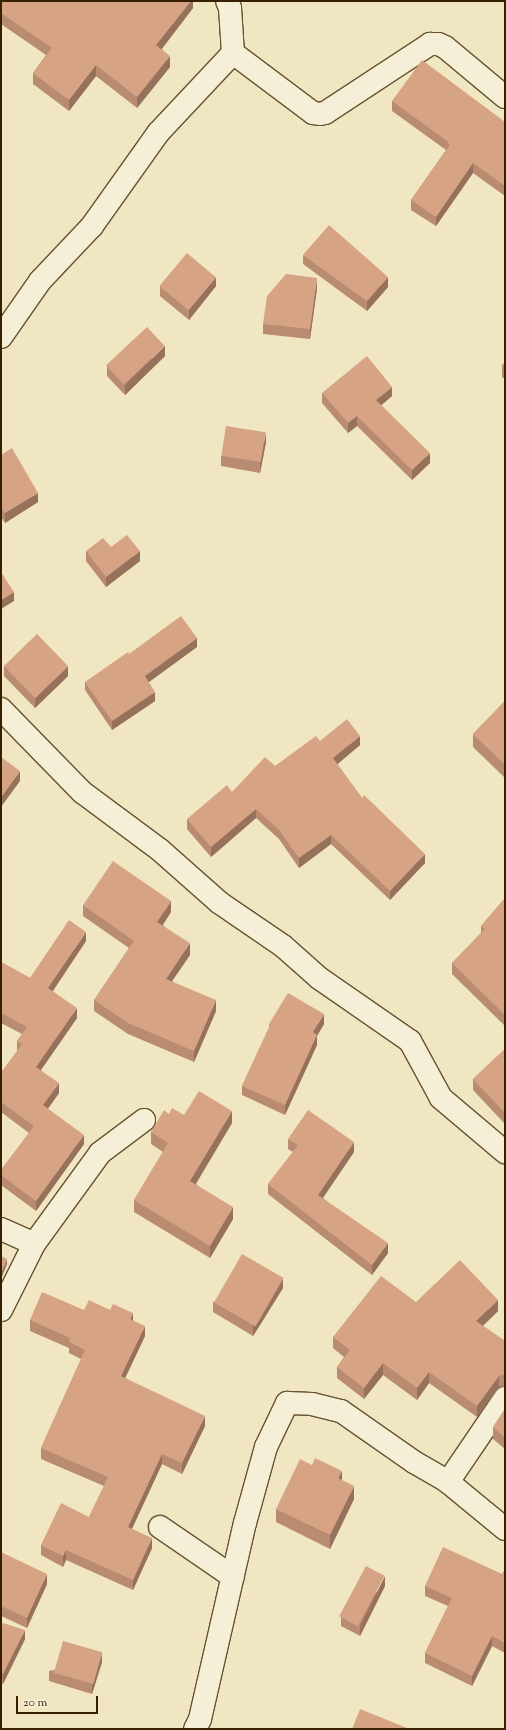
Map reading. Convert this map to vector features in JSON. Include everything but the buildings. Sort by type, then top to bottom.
[{"type":"street","points":[[1,337],[40,281],[92,226],[158,133],[233,53],[230,8],[226,1]]},
{"type":"street","points":[[233,53],[313,113],[325,113],[430,44],[438,44],[445,47],[505,97]]},
{"type":"street","points":[[1,709],[82,792],[160,850],[220,903],[283,946],[319,978],[410,1041],[441,1098],[505,1152]]},
{"type":"street","points":[[1,1310],[34,1244],[100,1153],[144,1120]]},
{"type":"street","points":[[1,1229],[34,1244]]},
{"type":"street","points":[[448,1482],[505,1398]]},
{"type":"street","points":[[195,1729],[200,1719],[245,1523],[266,1447],[287,1403],[312,1404],[341,1411],[414,1462],[448,1482],[505,1529]]},
{"type":"street","points":[[160,1526],[233,1577]]}]
